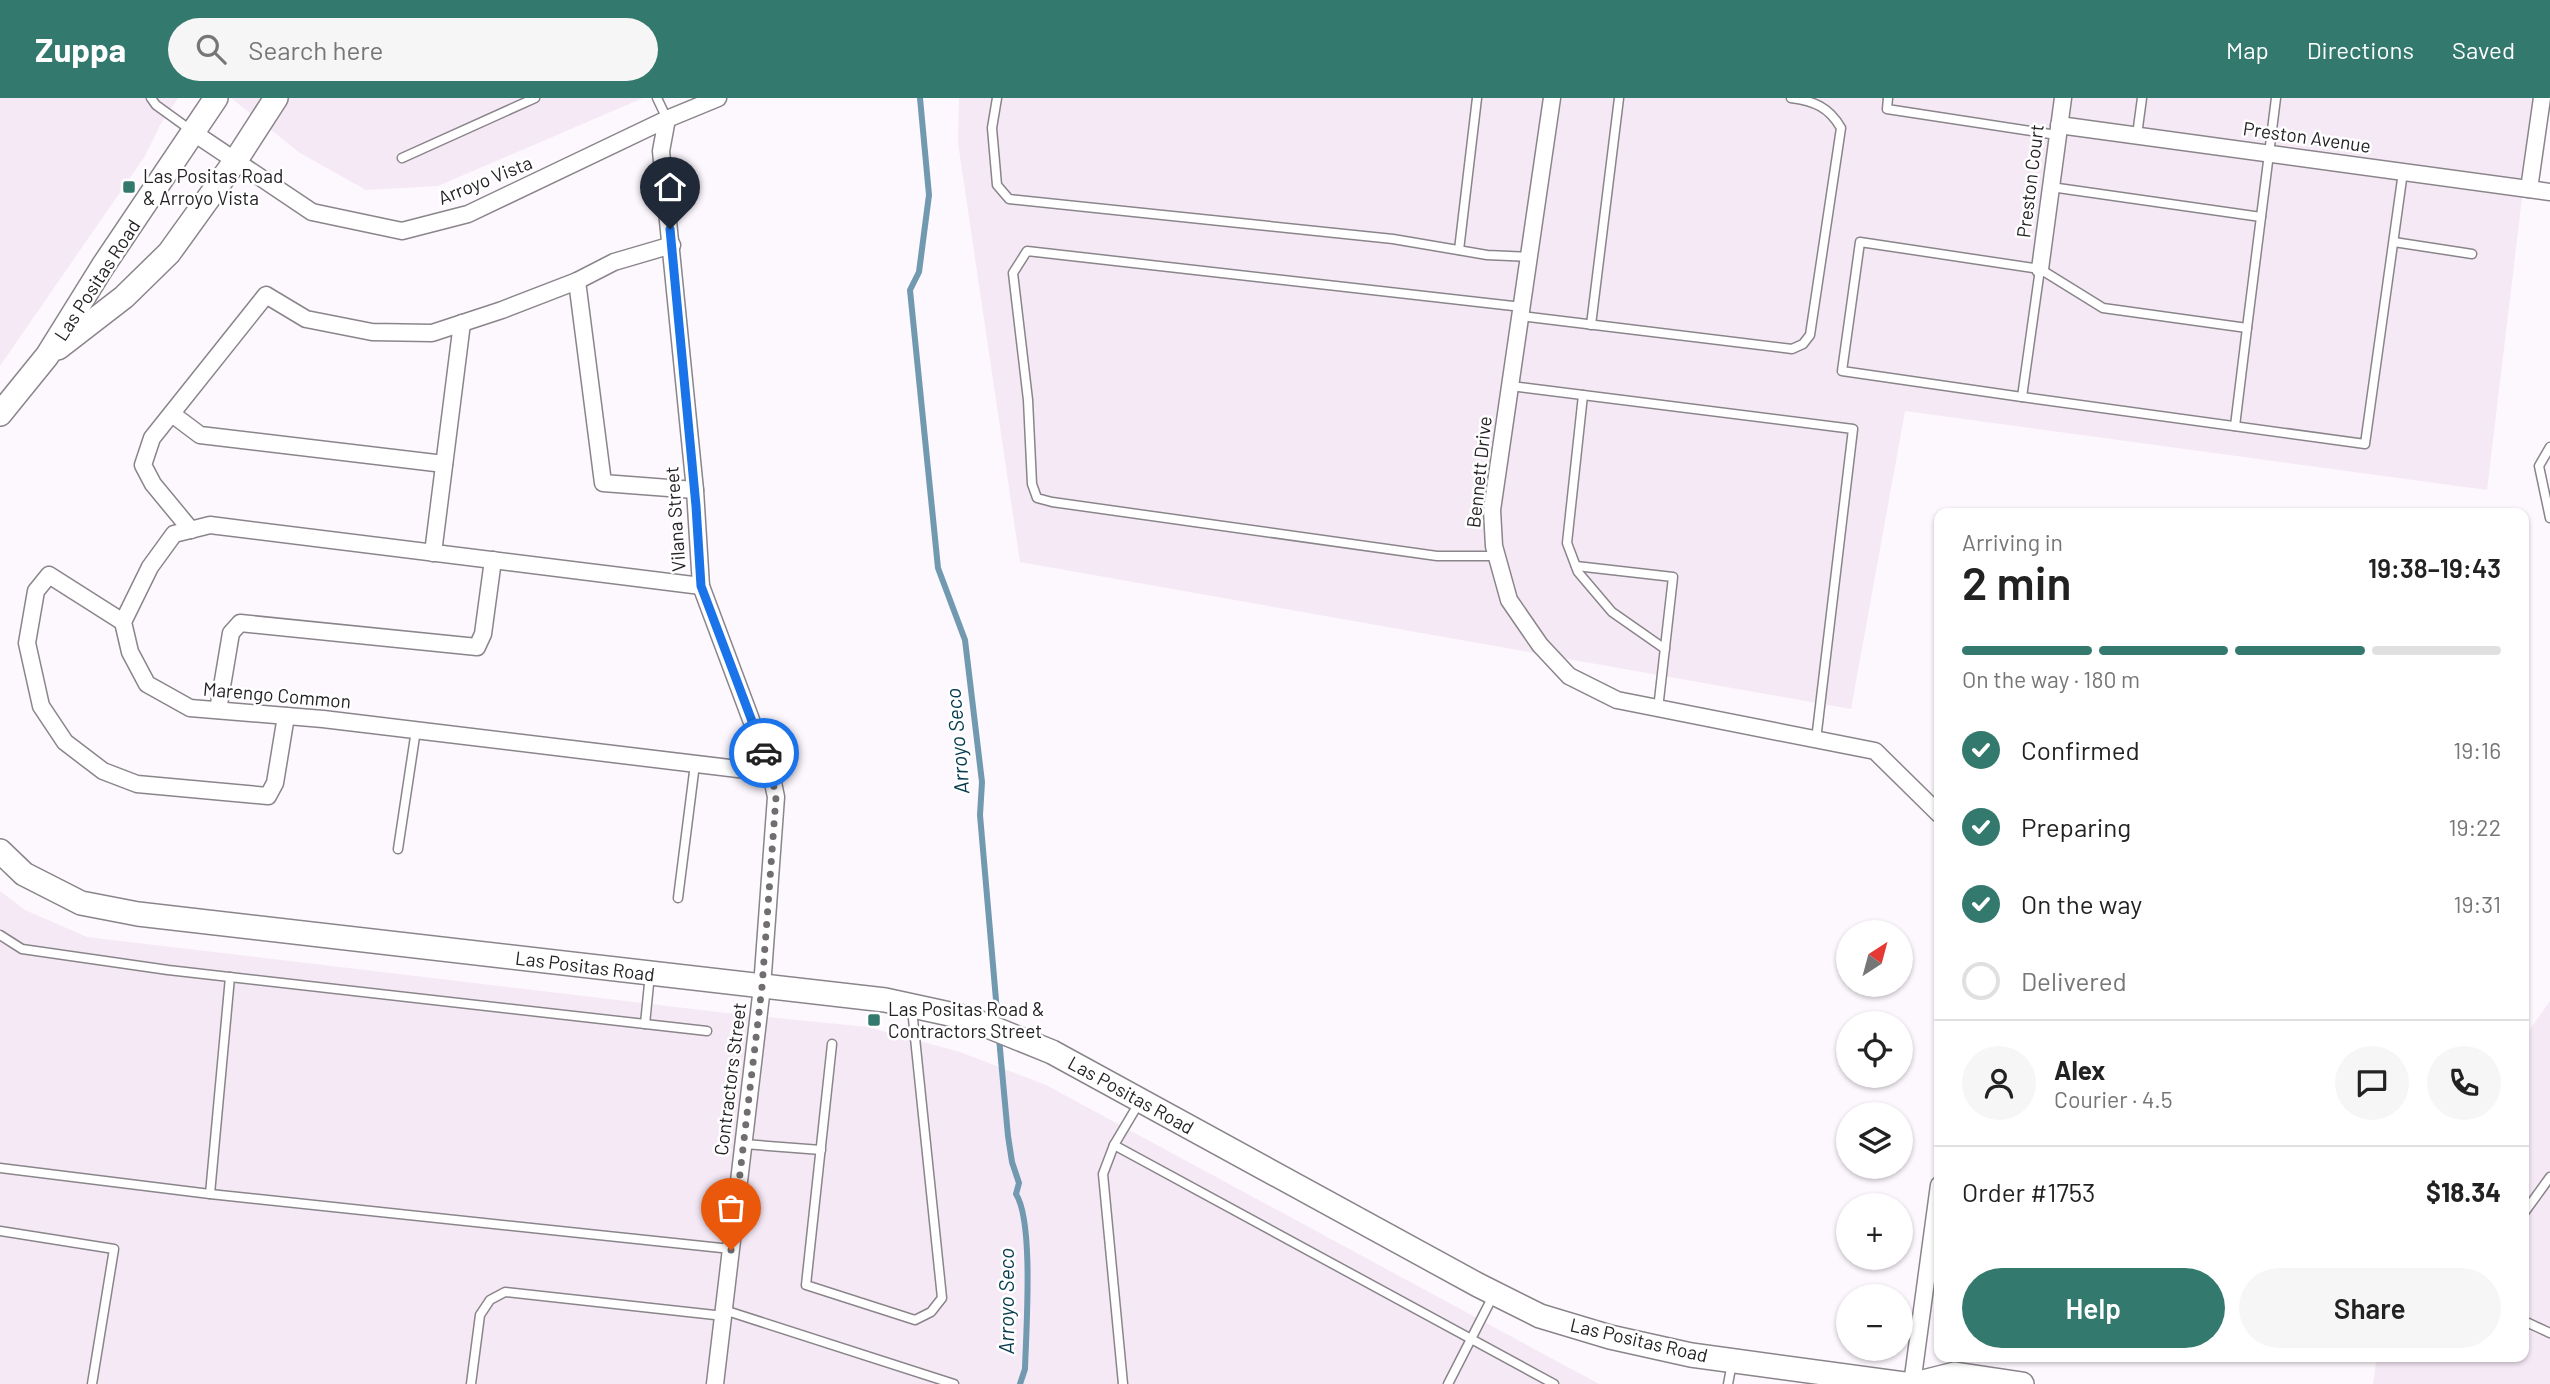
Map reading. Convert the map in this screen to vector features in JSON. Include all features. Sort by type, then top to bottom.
[{"type":"main road","name":"Las Positas Road","points":[[0,414],[47,356],[103,266],[216,98]]},
{"type":"main road","name":"Las Positas Road","points":[[47,356],[124,298],[169,253],[236,160],[276,98]]},
{"type":"main road","name":"Las Positas Road","points":[[0,851],[24,874],[81,903],[104,908],[152,916],[885,1000],[968,1018],[1052,1052],[1540,1316],[1610,1337],[1691,1355],[1904,1384]]},
{"type":"main road","points":[[1914,1384],[1955,1374],[2022,1384]]},
{"type":"street","name":"Arroyo Vista","points":[[194,133],[312,212],[402,231],[468,214],[718,98]]},
{"type":"street","name":"Bennett Drive","points":[[1552,98],[1492,510],[1494,545],[1509,600],[1540,645],[1569,676],[1617,701],[1875,751],[1934,809]]},
{"type":"street","name":"Preston Court","points":[[2040,269],[2063,98]]},
{"type":"street","points":[[2529,189],[2542,98]]},
{"type":"street","name":"Vilana Street","points":[[667,120],[662,150],[695,491],[701,586],[771,773],[776,797],[762,987]]},
{"type":"street","name":"Preston Avenue","points":[[2058,130],[2137,135],[2550,192]]},
{"type":"street","points":[[191,530],[153,484],[143,465],[152,438],[266,295],[306,319],[373,332],[432,333],[577,281],[614,262],[672,245]]},
{"type":"street","points":[[577,281],[603,483],[695,491]]},
{"type":"street","points":[[433,553],[462,323]]},
{"type":"street","points":[[172,414],[200,435],[444,464]]},
{"type":"street","points":[[286,716],[275,783],[268,796],[136,783],[103,771],[65,741],[41,706],[27,643],[36,591],[48,575],[123,622],[150,567],[174,534],[210,525],[701,586]]},
{"type":"street","points":[[218,710],[231,633],[240,623],[477,647],[483,634],[493,561]]},
{"type":"street","name":"Marengo Common","points":[[123,622],[130,652],[147,684],[190,708],[416,730],[771,773]]},
{"type":"street","name":"Contractors Street","points":[[715,1384],[762,987]]},
{"type":"street","points":[[1914,1384],[1934,1225]]},
{"type":"lane","points":[[151,98],[156,105],[194,133]]},
{"type":"lane","points":[[402,158],[535,98]]},
{"type":"lane","points":[[657,98],[667,120]]},
{"type":"lane","points":[[997,98],[992,128],[997,186],[1009,199],[1393,239],[1487,255],[1529,257]]},
{"type":"lane","points":[[1459,250],[1476,98]]},
{"type":"lane","points":[[1591,325],[1619,98]]},
{"type":"lane","points":[[1497,556],[1437,556],[1037,498],[1032,484],[1028,400],[1013,273],[1027,251],[1521,312],[1591,325],[1792,349],[1803,344],[1810,335],[1841,128],[1834,116],[1824,107],[1809,100],[1791,98]]},
{"type":"lane","points":[[1888,98],[1887,109],[2058,130]]},
{"type":"lane","points":[[2137,135],[2142,98]]},
{"type":"lane","points":[[2235,426],[2276,98]]},
{"type":"lane","points":[[2247,328],[2103,308],[2040,269],[1860,242],[1842,371],[2365,444],[2403,172]]},
{"type":"lane","points":[[2051,187],[2261,217]]},
{"type":"lane","points":[[2393,242],[2472,254]]},
{"type":"lane","points":[[2022,397],[2040,269]]},
{"type":"lane","points":[[1510,386],[1853,429],[1816,740]]},
{"type":"lane","points":[[1583,395],[1567,543],[1576,566],[1612,612],[1665,649]]},
{"type":"lane","points":[[2550,447],[2539,466],[2550,518]]},
{"type":"lane","points":[[1576,566],[1673,578],[1658,709]]},
{"type":"lane","points":[[398,849],[416,730]]},
{"type":"lane","points":[[678,898],[695,764]]},
{"type":"lane","points":[[0,935],[22,948],[230,977],[707,1031]]},
{"type":"lane","points":[[645,1024],[650,974]]},
{"type":"lane","points":[[210,1194],[230,977]]},
{"type":"lane","points":[[832,1044],[806,1285],[915,1320],[931,1312],[942,1297],[922,1007]]},
{"type":"lane","points":[[1123,1384],[1103,1174],[1114,1144],[1140,1100]]},
{"type":"lane","points":[[744,1144],[821,1150]]},
{"type":"lane","points":[[1114,1144],[1554,1384]]},
{"type":"lane","points":[[0,1168],[210,1194],[731,1250]]},
{"type":"lane","points":[[2529,1206],[2550,1177]]},
{"type":"lane","points":[[0,1231],[114,1250],[92,1384]]},
{"type":"lane","points":[[471,1384],[480,1315],[490,1300],[505,1292],[724,1313],[953,1384]]},
{"type":"lane","points":[[1448,1384],[1495,1293]]},
{"type":"lane","points":[[2529,1323],[2550,1333]]},
{"type":"lane","points":[[1728,1384],[1732,1360]]},
{"type":"shaded area","points":[[0,98],[178,98],[160,125],[145,156],[0,366]]},
{"type":"shaded area","points":[[231,98],[643,98],[438,186],[366,190],[300,153]]},
{"type":"shaded area","points":[[959,98],[2534,98],[2487,490],[1905,411],[1851,709],[1020,562],[958,143]]},
{"type":"shaded area","points":[[0,891],[25,910],[87,937],[726,1013],[868,1027],[960,1052],[1046,1085],[1599,1384],[0,1384]]},
{"type":"shaded area","points":[[2550,1001],[2550,1384],[2373,1384],[2376,1362],[2529,1362],[2529,1031]]},
{"type":"waterway","name":"Arroyo Seco","points":[[920,98],[929,195],[919,272],[910,290],[938,568],[965,640],[982,782],[980,815],[998,1023]]},
{"type":"waterway","name":"Arroyo Seco","points":[[999,1038],[1008,1136],[1019,1183],[1016,1194],[1022,1208],[1027,1252],[1025,1369],[1020,1384]]},
{"type":"way so far","points":[[731,1250],[762,987],[776,797],[764,753]]},
{"type":"place","name":"Las Positas Road & Arroyo Vista","points":[[129,187]]},
{"type":"place","name":"Las Positas Road & Contractors Street","points":[[874,1020]]},
{"type":"route","points":[[670,229],[701,586],[764,753]]}]
